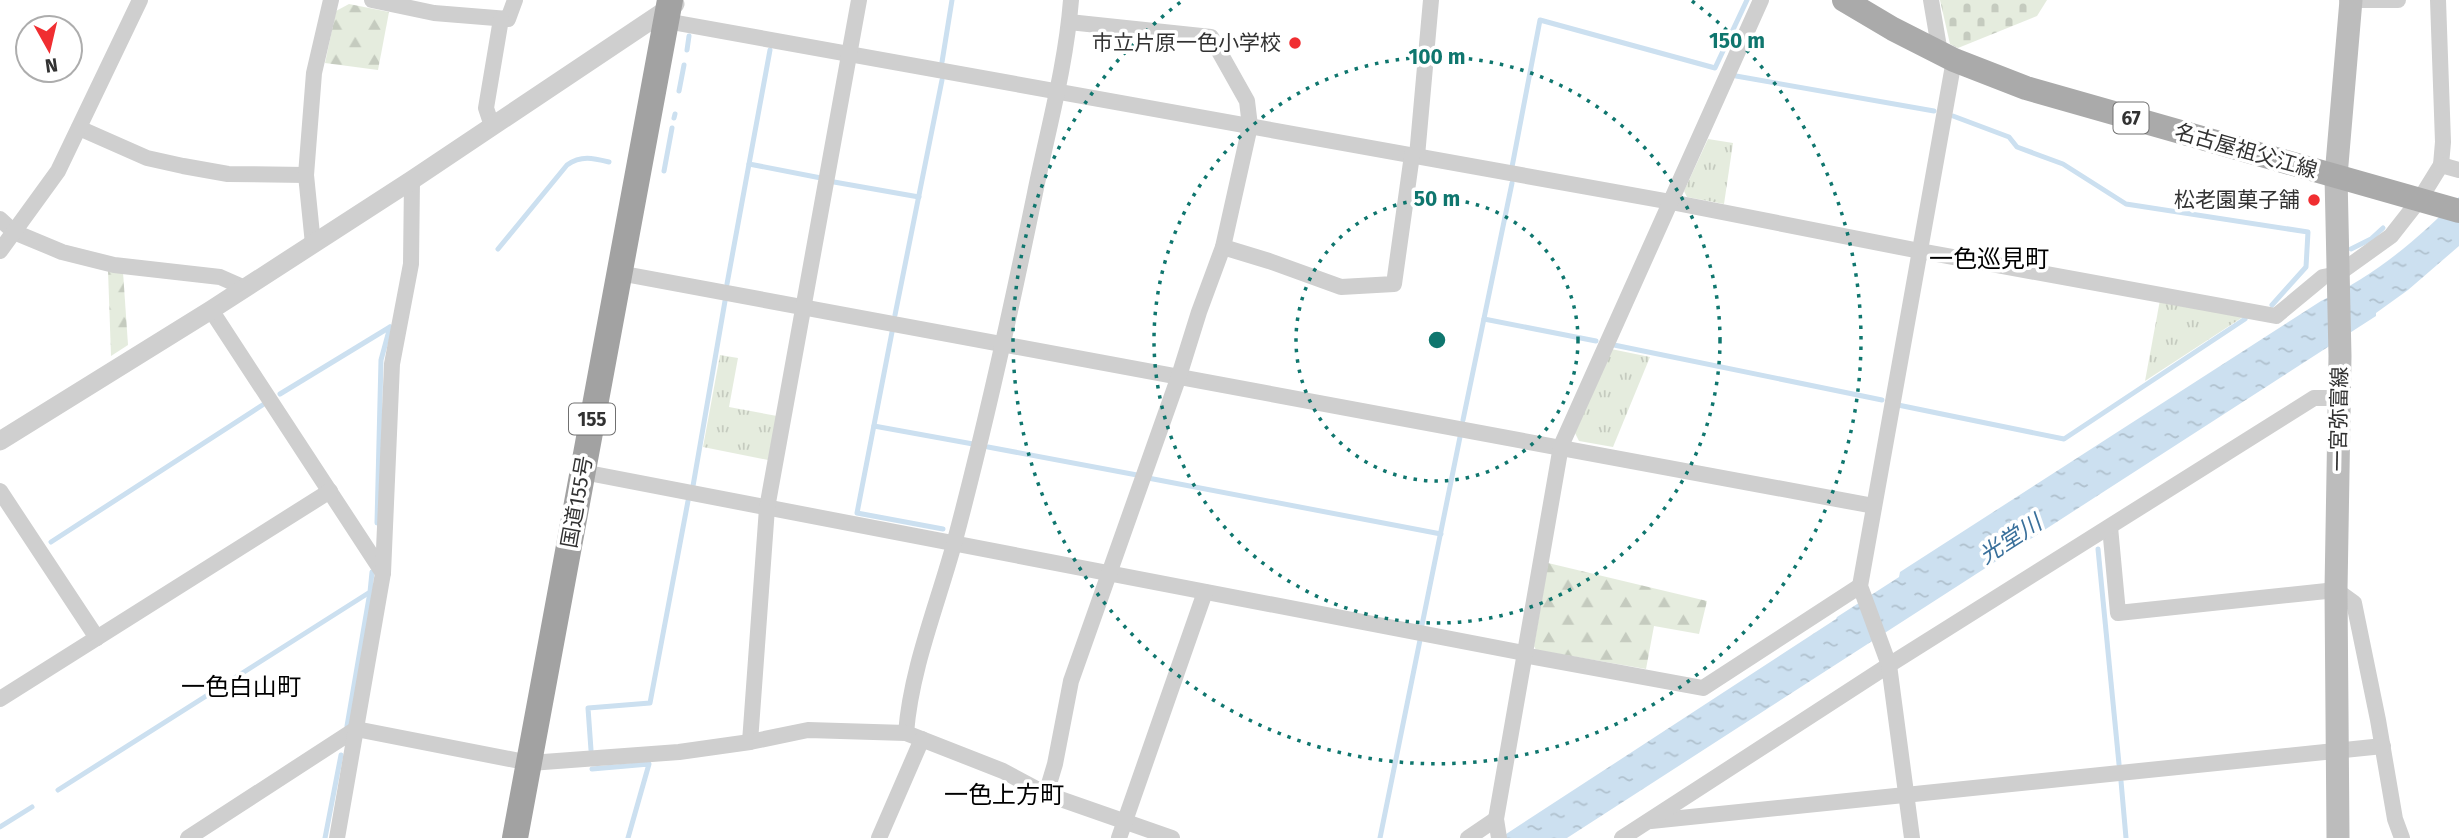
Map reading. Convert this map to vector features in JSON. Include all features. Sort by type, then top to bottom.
[{"type":"highway","name":"国道155号","points":[[515,838],[671,7]]},
{"type":"main road","name":"名古屋祖父江線","points":[[1844,0],[1947,57],[2026,88],[2459,211]]},
{"type":"main road","name":"一宮弥富線","points":[[2339,838],[2336,590],[2340,356],[2336,176],[2350,0]]},
{"type":"street","points":[[0,251],[58,171],[139,0]]},
{"type":"street","points":[[313,244],[306,175],[314,73],[331,0]]},
{"type":"street","points":[[372,0],[434,13],[501,19],[508,19],[515,0]]},
{"type":"street","points":[[750,742],[766,508],[859,0]]},
{"type":"street","points":[[906,733],[909,700],[954,544],[1004,344],[1056,91],[1071,0]]},
{"type":"street","points":[[1223,247],[1341,287],[1394,284],[1415,156],[1431,0]]},
{"type":"street","points":[[1468,838],[1497,827],[1561,446],[1761,0]]},
{"type":"street","points":[[1912,838],[1886,658],[1860,588],[1920,251],[1947,57],[1931,0]]},
{"type":"street","points":[[2350,0],[2398,0]]},
{"type":"street","points":[[0,441],[211,310],[412,180],[671,7],[849,54],[1671,202],[2276,316],[2323,277],[2338,277],[2390,236],[2426,201],[2441,165],[2443,142],[2438,0]]},
{"type":"street","points":[[492,126],[486,108],[501,19]]},
{"type":"street","points":[[1046,794],[1055,764],[1071,681],[1223,247],[1250,126],[1247,101],[1211,37],[1069,22]]},
{"type":"street","points":[[79,128],[147,158],[183,166],[228,174],[306,175]]},
{"type":"street","points":[[2441,165],[2459,170]]},
{"type":"street","points":[[337,838],[383,573],[393,365],[411,264],[412,180]]},
{"type":"street","points":[[0,219],[14,232],[62,252],[114,265],[220,277],[245,288]]},
{"type":"street","points":[[619,273],[1874,506]]},
{"type":"street","points":[[211,310],[383,573]]},
{"type":"street","points":[[1622,838],[1886,658],[2110,527],[2314,398],[2339,398]]},
{"type":"street","points":[[583,472],[1703,688],[1860,588]]},
{"type":"street","points":[[0,491],[97,638]]},
{"type":"street","points":[[0,699],[330,492]]},
{"type":"street","points":[[2110,527],[2119,613],[2336,590],[2354,603],[2395,819],[2402,838]]},
{"type":"street","points":[[1123,831],[1205,592]]},
{"type":"street","points":[[188,838],[356,729],[530,763],[679,752],[808,730],[906,733],[1003,771],[1123,831],[1172,838]]},
{"type":"street","points":[[878,838],[922,739]]},
{"type":"street","points":[[1647,822],[2383,746]]},
{"type":"green space","points":[[1940,0],[2047,0],[2037,16],[1958,48],[1950,44]]},
{"type":"green space","points":[[349,4],[389,12],[378,70],[325,63],[336,11]]},
{"type":"green space","points":[[1708,139],[1733,143],[1724,204],[1687,197],[1684,191]]},
{"type":"green space","points":[[108,270],[123,272],[128,345],[111,356]]},
{"type":"green space","points":[[2160,300],[2246,315],[2145,381]]},
{"type":"green space","points":[[1611,349],[1650,357],[1613,447],[1579,441],[1575,433]]},
{"type":"green space","points":[[720,355],[738,358],[729,407],[777,416],[768,460],[703,447]]},
{"type":"green space","points":[[1548,563],[1707,601],[1699,634],[1654,626],[1646,669],[1536,650],[1534,646]]},
{"type":"water","name":"光堂川","points":[[2459,197],[2459,246],[2408,290],[2376,313],[2376,316],[1567,838],[1500,838],[1836,619],[1899,577],[1900,572],[2321,301],[2377,268],[2412,242]]},
{"type":"waterway","points":[[942,62],[952,0]]},
{"type":"waterway","points":[[1512,167],[1540,20],[1715,68],[1747,0]]},
{"type":"waterway","points":[[687,50],[689,36]]},
{"type":"waterway","points":[[770,50],[749,164],[821,178]]},
{"type":"waterway","points":[[679,91],[684,65]]},
{"type":"waterway","points":[[1736,76],[1934,111]]},
{"type":"waterway","points":[[895,315],[942,80]]},
{"type":"waterway","points":[[674,118],[675,114]]},
{"type":"waterway","points":[[1953,116],[2009,137],[2017,147],[2063,164],[2126,204],[2308,232],[2306,267],[2272,305]]},
{"type":"waterway","points":[[664,171],[672,128]]},
{"type":"waterway","points":[[498,249],[567,165],[582,159],[609,162]]},
{"type":"waterway","points":[[727,284],[749,164]]},
{"type":"waterway","points":[[834,182],[919,197]]},
{"type":"waterway","points":[[1463,420],[1512,183]]},
{"type":"waterway","points":[[2351,249],[2371,239],[2383,228]]},
{"type":"waterway","points":[[693,486],[725,301]]},
{"type":"waterway","points":[[1484,319],[1596,341]]},
{"type":"waterway","points":[[1898,405],[2064,439],[2245,319]]},
{"type":"waterway","points":[[280,394],[390,327]]},
{"type":"waterway","points":[[377,523],[381,360],[390,327]]},
{"type":"waterway","points":[[892,332],[857,513],[943,529]]},
{"type":"waterway","points":[[1614,345],[1882,400]]},
{"type":"waterway","points":[[51,542],[264,404]]},
{"type":"waterway","points":[[874,426],[973,444]]},
{"type":"waterway","points":[[1422,625],[1460,437]]},
{"type":"waterway","points":[[988,447],[1137,475]]},
{"type":"waterway","points":[[1148,478],[1441,534]]},
{"type":"waterway","points":[[591,750],[588,708],[650,703],[688,501]]},
{"type":"waterway","points":[[2098,549],[2119,764]]},
{"type":"waterway","points":[[58,790],[370,592],[372,572]]},
{"type":"waterway","points":[[347,726],[370,592]]},
{"type":"waterway","points":[[1380,838],[1420,640]]},
{"type":"waterway","points":[[325,838],[341,755]]},
{"type":"waterway","points":[[592,769],[649,764],[628,838]]},
{"type":"waterway","points":[[2121,781],[2126,838]]},
{"type":"waterway","points":[[0,827],[32,807]]},
{"type":"place","name":"市立片原一色小学校","points":[[1295,43]]},
{"type":"place","name":"松老園菓子舗","points":[[2314,200]]},
{"type":"district","name":"一色巡見町","points":[[1989,259]]},
{"type":"district","name":"一色白山町","points":[[241,687]]},
{"type":"district","name":"一色上方町","points":[[1004,795]]}]
